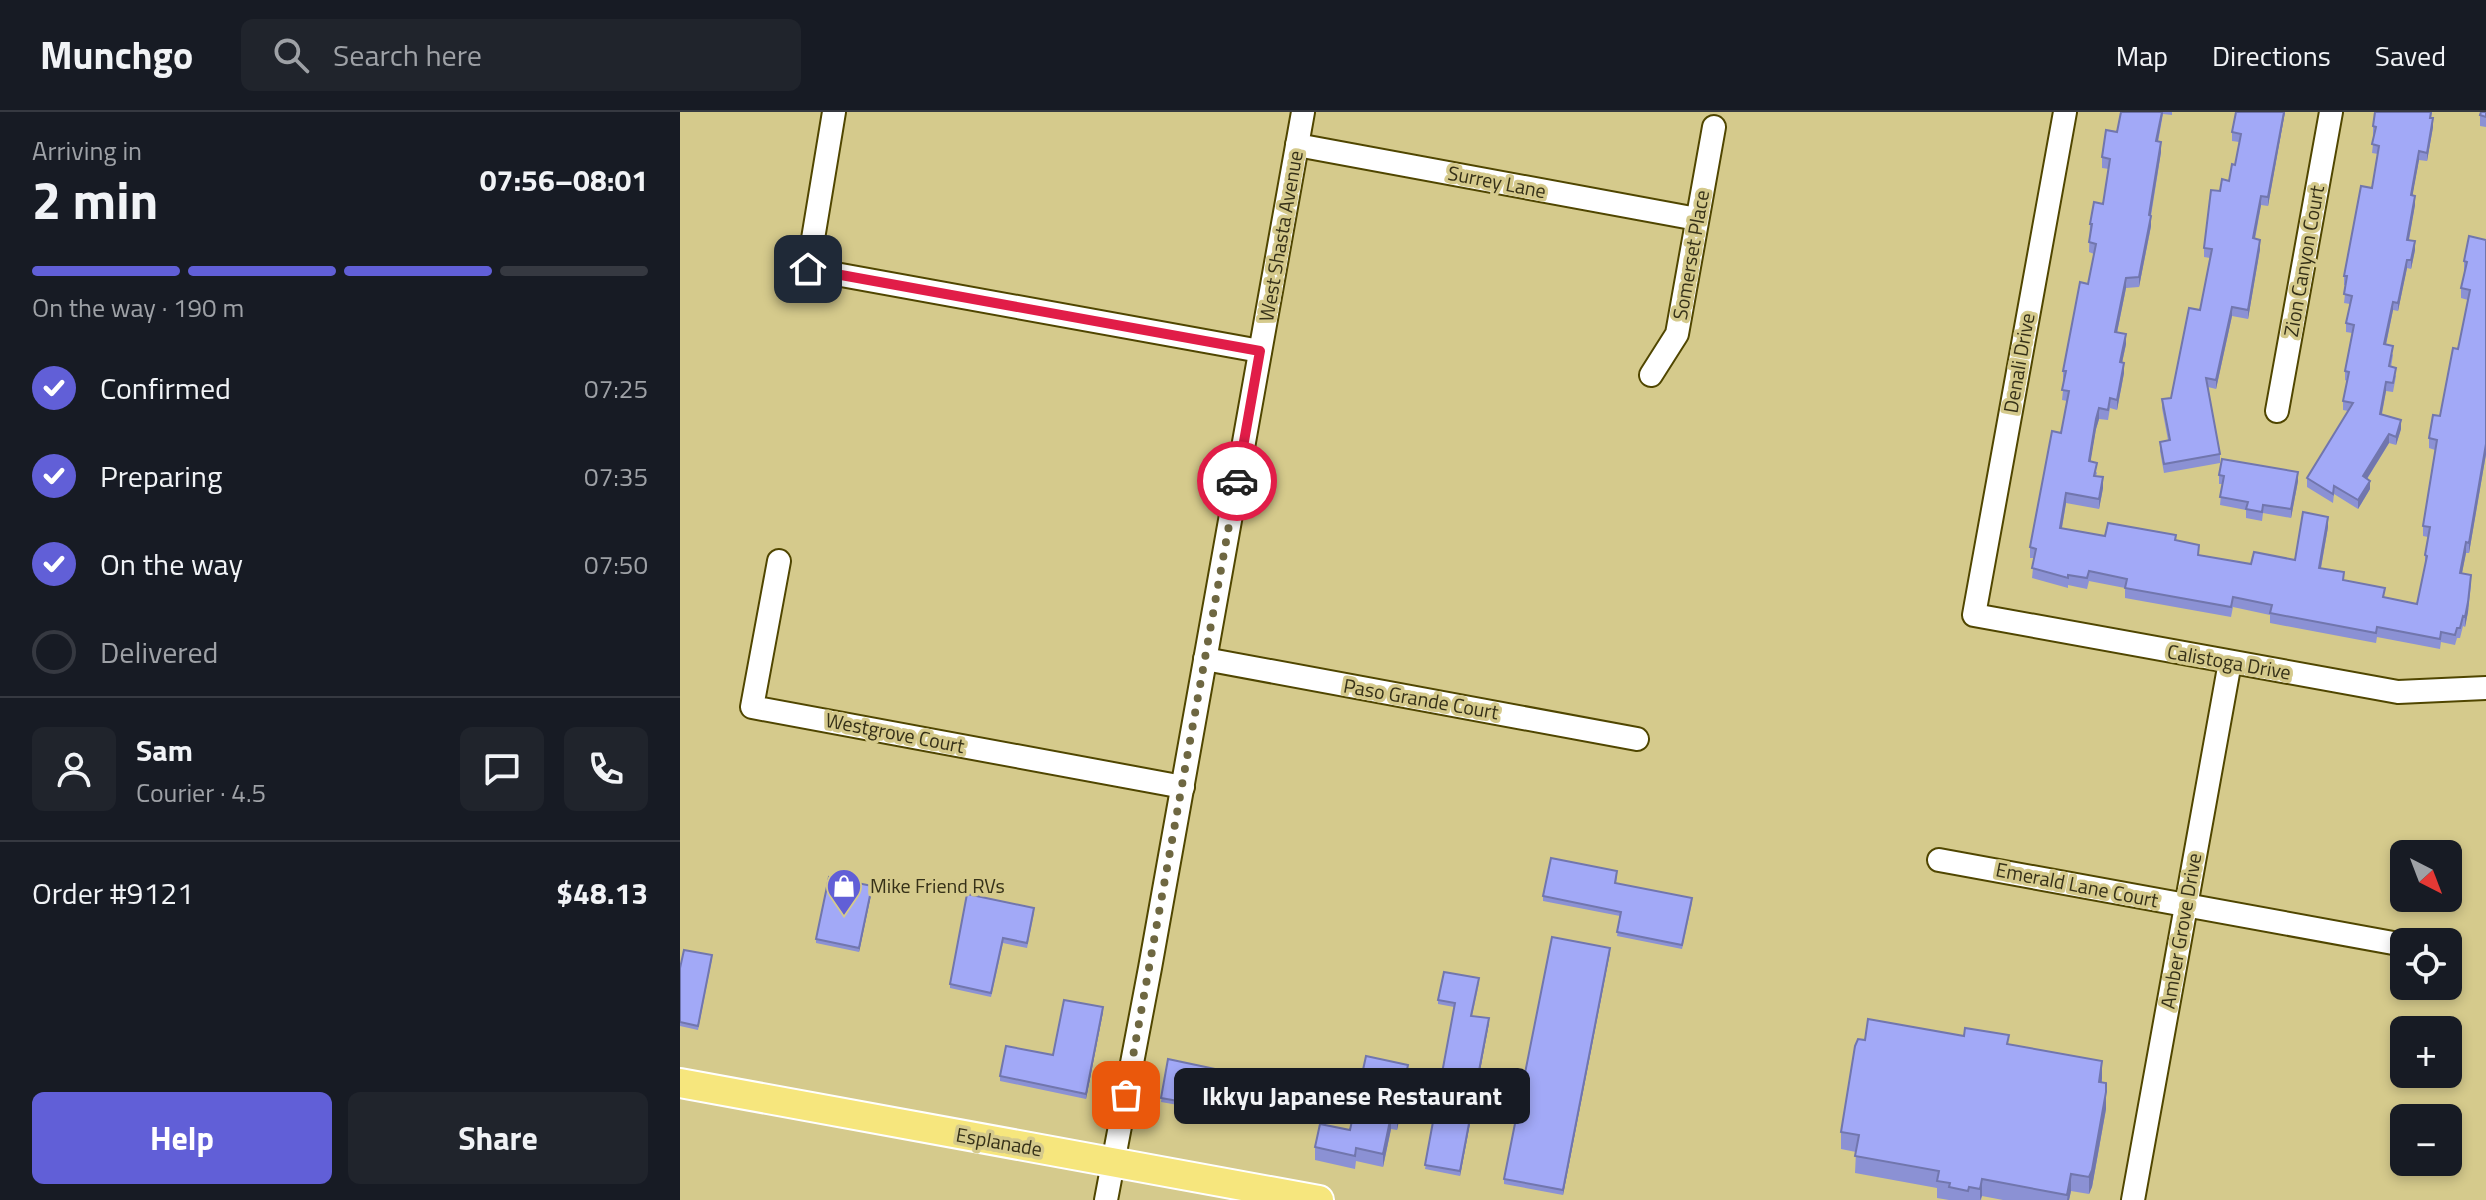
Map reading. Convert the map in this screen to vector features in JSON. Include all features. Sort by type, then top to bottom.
[{"type":"main road","name":"Esplanade","points":[[680,1083],[1319,1200]]},
{"type":"street","points":[[834,112],[808,269],[1260,351]]},
{"type":"street","name":"West Shasta Avenue","points":[[1106,1200],[1303,112]]},
{"type":"street","name":"Denali Drive","points":[[1974,615],[2065,112]]},
{"type":"street","name":"Zion Canyon Court","points":[[2277,411],[2331,112]]},
{"type":"street","name":"Somerset Place","points":[[1651,375],[1677,334],[1714,127]]},
{"type":"street","name":"Surrey Lane","points":[[1297,145],[1697,219]]},
{"type":"street","name":"Westgrove Court","points":[[779,561],[752,707],[1183,787]]},
{"type":"street","name":"Calistoga Drive","points":[[1974,615],[2398,692],[2486,688]]},
{"type":"street","name":"Paso Grande Court","points":[[1205,659],[1637,739]]},
{"type":"street","name":"Amber Grove Drive","points":[[2133,1200],[2230,662]]},
{"type":"street","name":"Emerald Lane Court","points":[[1939,860],[2390,942]]},
{"type":"building","points":[[2121,112],[2162,112],[2156,141],[2161,142],[2151,216],[2139,277],[2126,278],[2115,332],[2126,334],[2117,400],[2110,398],[2108,410],[2099,408],[2096,419],[2089,461],[2097,463],[2094,476],[2103,477],[2099,499],[2066,493],[2060,528],[2105,536],[2108,523],[2176,535],[2175,540],[2199,545],[2198,555],[2251,564],[2254,552],[2295,560],[2303,512],[2328,517],[2319,568],[2344,572],[2343,580],[2385,588],[2383,597],[2417,604],[2430,527],[2423,526],[2437,440],[2429,438],[2433,415],[2440,416],[2453,348],[2458,349],[2470,290],[2461,288],[2469,236],[2486,240],[2486,444],[2469,543],[2466,542],[2460,573],[2471,575],[2468,602],[2465,617],[2455,635],[2441,632],[2440,639],[2377,627],[2376,633],[2270,613],[2272,605],[2233,597],[2231,607],[2125,588],[2127,579],[2089,571],[2087,578],[2068,575],[2068,578],[2032,568],[2036,549],[2030,547],[2052,431],[2061,433],[2069,391],[2062,390],[2066,371],[2063,371],[2080,282],[2088,284],[2096,244],[2089,242],[2094,202],[2103,204],[2110,159],[2102,157],[2106,130],[2117,132]]},
{"type":"building","points":[[2236,112],[2284,112],[2268,197],[2261,196],[2253,238],[2260,240],[2248,310],[2232,307],[2216,380],[2206,378],[2220,454],[2164,464],[2160,442],[2170,440],[2162,399],[2171,398],[2189,308],[2200,310],[2212,249],[2204,248],[2211,190],[2220,191],[2222,179],[2229,181],[2232,164],[2235,165],[2241,134],[2232,132]]},
{"type":"building","points":[[2375,112],[2431,112],[2430,118],[2433,118],[2427,153],[2419,151],[2411,195],[2415,196],[2407,240],[2415,241],[2411,260],[2407,260],[2398,303],[2393,302],[2384,344],[2393,346],[2389,366],[2396,368],[2393,383],[2386,382],[2380,414],[2401,420],[2396,437],[2389,434],[2363,476],[2370,481],[2358,500],[2334,486],[2333,494],[2307,478],[2353,403],[2343,401],[2354,325],[2346,323],[2352,296],[2344,294],[2347,276],[2344,276],[2361,186],[2372,188],[2379,146],[2372,144]]},
{"type":"building","points":[[2222,459],[2298,472],[2291,509],[2263,505],[2262,512],[2246,509],[2248,502],[2220,497],[2224,476],[2219,475]]},
{"type":"building","points":[[1551,858],[1617,871],[1615,883],[1692,898],[1682,945],[1617,932],[1621,912],[1543,896]]},
{"type":"building","name":"Mike Friend RVs","points":[[829,877],[872,886],[859,948],[816,939]]},
{"type":"building","points":[[967,894],[1034,908],[1027,943],[1003,938],[991,993],[950,984]]},
{"type":"building","points":[[1552,937],[1610,948],[1563,1190],[1504,1179]]},
{"type":"building","points":[[684,950],[712,955],[698,1026],[680,1022],[680,968]]},
{"type":"building","points":[[1444,972],[1479,978],[1471,1016],[1489,1018],[1460,1171],[1425,1165],[1455,1003],[1438,1000]]},
{"type":"building","points":[[1064,1000],[1103,1007],[1086,1094],[1000,1076],[1006,1046],[1053,1055]]},
{"type":"building","points":[[1868,1019],[1964,1036],[1965,1028],[2009,1035],[2007,1044],[2102,1061],[2099,1082],[2106,1083],[2106,1092],[2089,1177],[2071,1174],[2067,1195],[1982,1179],[1980,1189],[1969,1187],[1968,1191],[1937,1181],[1939,1171],[1855,1156],[1859,1135],[1841,1132],[1855,1046],[1858,1039],[1865,1040]]},
{"type":"building","points":[[1366,1056],[1408,1065],[1397,1117],[1391,1116],[1383,1154],[1356,1148],[1355,1156],[1315,1147],[1320,1124],[1350,1130]]},
{"type":"building","points":[[1168,1059],[1234,1073],[1228,1101],[1180,1090],[1178,1101],[1161,1098]]},
{"type":"way so far","points":[[1126,1095],[1237,481]]},
{"type":"place","name":"Mike Friend RVs","points":[[844,917]]},
{"type":"place","name":"Ikkyu Japanese Restaurant","points":[[1126,1095]]},
{"type":"route","points":[[808,269],[1260,351],[1237,481]]}]
